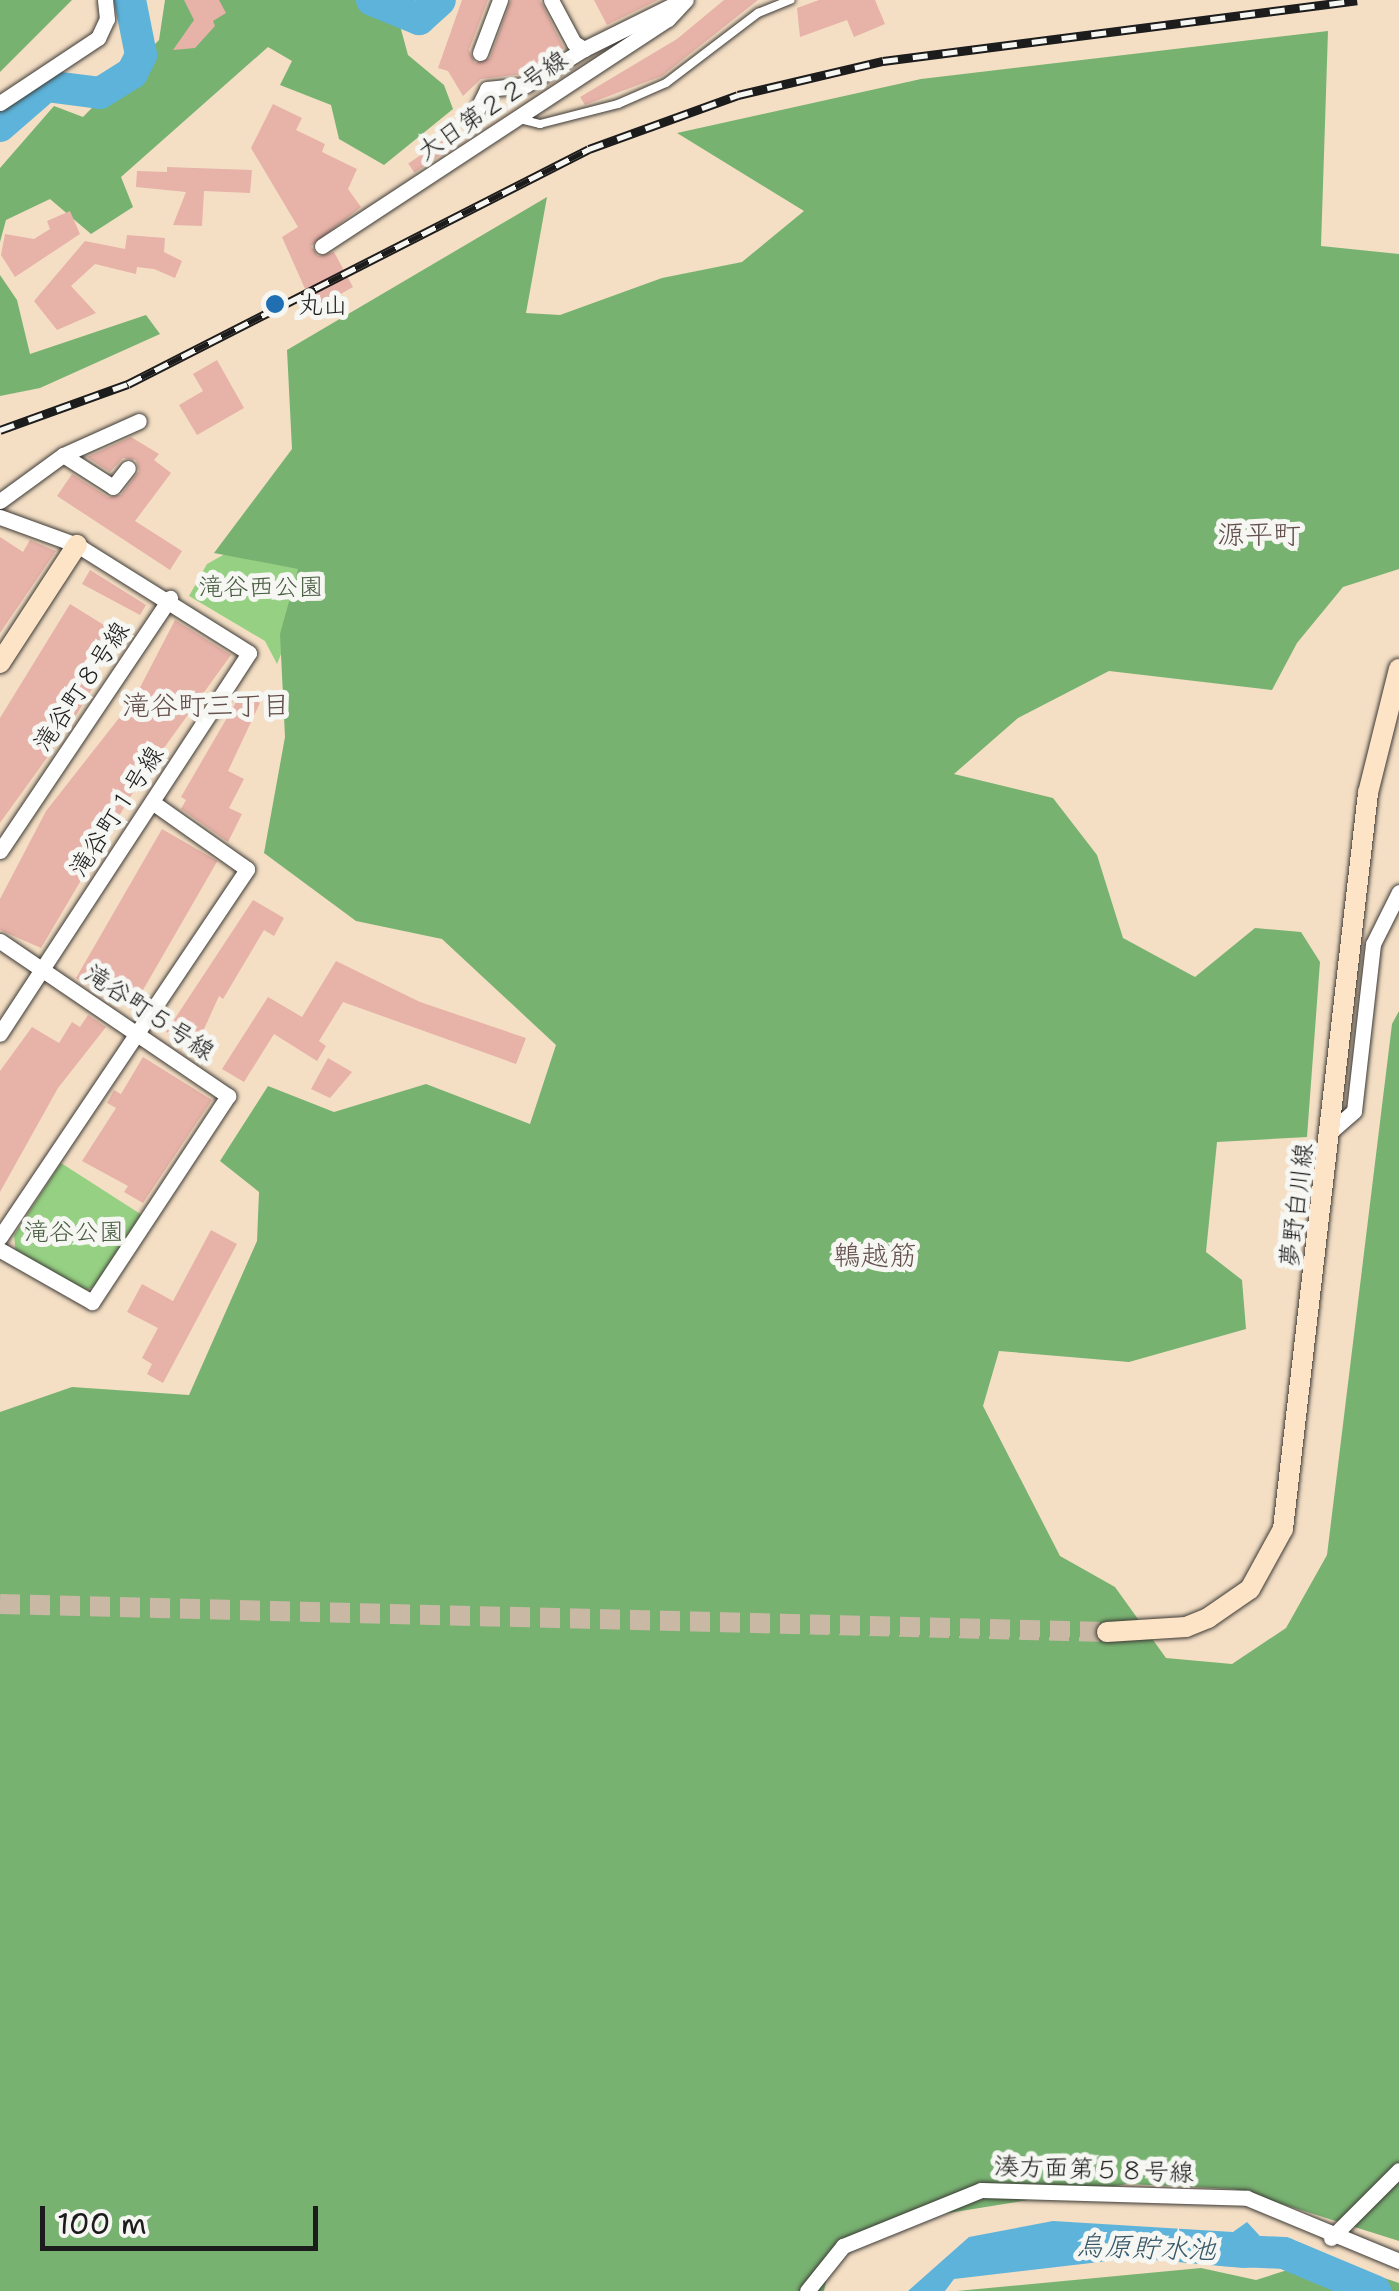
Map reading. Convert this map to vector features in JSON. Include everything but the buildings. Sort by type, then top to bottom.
[{"type":"street","points":[[0,103],[98,38],[107,19],[105,0]]},
{"type":"street","points":[[480,52],[500,0]]},
{"type":"street","points":[[551,0],[574,43],[584,48]]},
{"type":"street","points":[[472,120],[487,90],[526,84],[584,48],[685,0]]},
{"type":"street","name":"大日第２２号線","points":[[322,246],[514,116],[668,19],[685,0]]},
{"type":"street","points":[[0,502],[63,455],[139,421]]},
{"type":"street","points":[[63,455],[113,487],[128,468]]},
{"type":"street","points":[[0,518],[77,544],[0,663]]},
{"type":"street","name":"滝谷町１号線","points":[[0,1034],[250,653],[170,598],[77,544]]},
{"type":"street","name":"滝谷町８号線","points":[[0,852],[170,598]]},
{"type":"street","name":"夢野白川線","points":[[1106,1632],[1186,1627],[1208,1618],[1250,1589],[1284,1530],[1368,794],[1399,668]]},
{"type":"street","points":[[0,1237],[247,868],[152,802]]},
{"type":"street","points":[[1330,1132],[1354,1112],[1372,944],[1399,892]]},
{"type":"street","name":"滝谷町５号線","points":[[0,941],[228,1096],[92,1302],[0,1250]]},
{"type":"street","points":[[1331,2238],[1399,2170]]},
{"type":"street","name":"湊方面第５８号線","points":[[807,2291],[843,2246],[981,2190],[1247,2198],[1331,2238],[1399,2262]]},
{"type":"lane","points":[[514,116],[540,124],[618,104],[666,83],[758,13],[791,0]]},
{"type":"green space","points":[[0,0],[72,0],[0,72]]},
{"type":"green space","points":[[165,0],[393,0],[408,55],[444,85],[453,109],[384,165],[339,139],[331,105],[280,85],[292,61],[268,47],[121,177],[133,207],[91,234],[50,199],[6,220],[0,242],[0,168],[54,106],[83,117],[159,40]]},
{"type":"green space","points":[[1328,31],[1321,246],[1399,254],[1399,569],[1343,587],[1297,643],[1272,690],[1109,671],[1018,718],[954,774],[1053,798],[1097,855],[1123,938],[1195,977],[1255,928],[1301,932],[1320,962],[1307,1137],[1217,1142],[1206,1252],[1242,1280],[1246,1329],[1129,1362],[999,1351],[983,1406],[1060,1556],[1115,1587],[1166,1658],[1232,1664],[1286,1628],[1327,1555],[1392,1024],[1399,1011],[1399,2241],[1234,2189],[1128,2184],[899,2221],[831,2259],[824,2291],[0,2291],[0,1412],[72,1387],[189,1395],[257,1241],[259,1192],[220,1161],[268,1086],[334,1112],[426,1084],[530,1124],[556,1045],[442,939],[356,921],[264,853],[285,737],[280,634],[298,569],[214,553],[292,449],[287,350],[547,197],[526,313],[560,315],[662,278],[742,262],[804,211],[677,133],[921,79]]},
{"type":"green space","points":[[0,275],[17,300],[30,354],[146,315],[160,334],[40,388],[0,396]]},
{"type":"green space","name":"滝谷西公園","points":[[308,508],[334,523],[277,664],[265,641],[189,596],[207,564]]},
{"type":"green space","name":"滝谷公園","points":[[61,1163],[142,1215],[97,1286],[82,1291],[16,1256],[14,1235]]},
{"type":"green space","points":[[1325,2258],[1399,2283],[1399,2291],[957,2291],[1201,2268],[1256,2280]]},
{"type":"water","points":[[1053,2221],[1233,2232],[1247,2222],[1259,2235],[1263,2258],[1259,2267],[1243,2268],[1134,2258],[954,2279],[945,2291],[908,2291],[969,2237]]},
{"type":"waterway","points":[[0,126],[46,86],[100,93],[132,73],[141,55],[130,0]]},
{"type":"waterway","points":[[372,0],[419,19],[440,0]]},
{"type":"waterway","name":"烏原貯水池","points":[[1222,2250],[1284,2253],[1375,2291]]},
{"type":"tunnel","points":[[0,1604],[1107,1632]]},
{"type":"railway","points":[[0,430],[128,384],[589,149],[738,95],[883,61],[1357,0]]},
{"type":"place","name":"丸山","points":[[275,304]]},
{"type":"district","name":"源平町","points":[[1259,534]]},
{"type":"district","name":"滝谷町三丁目","points":[[206,705]]},
{"type":"district","name":"鵯越筋","points":[[875,1255]]}]
